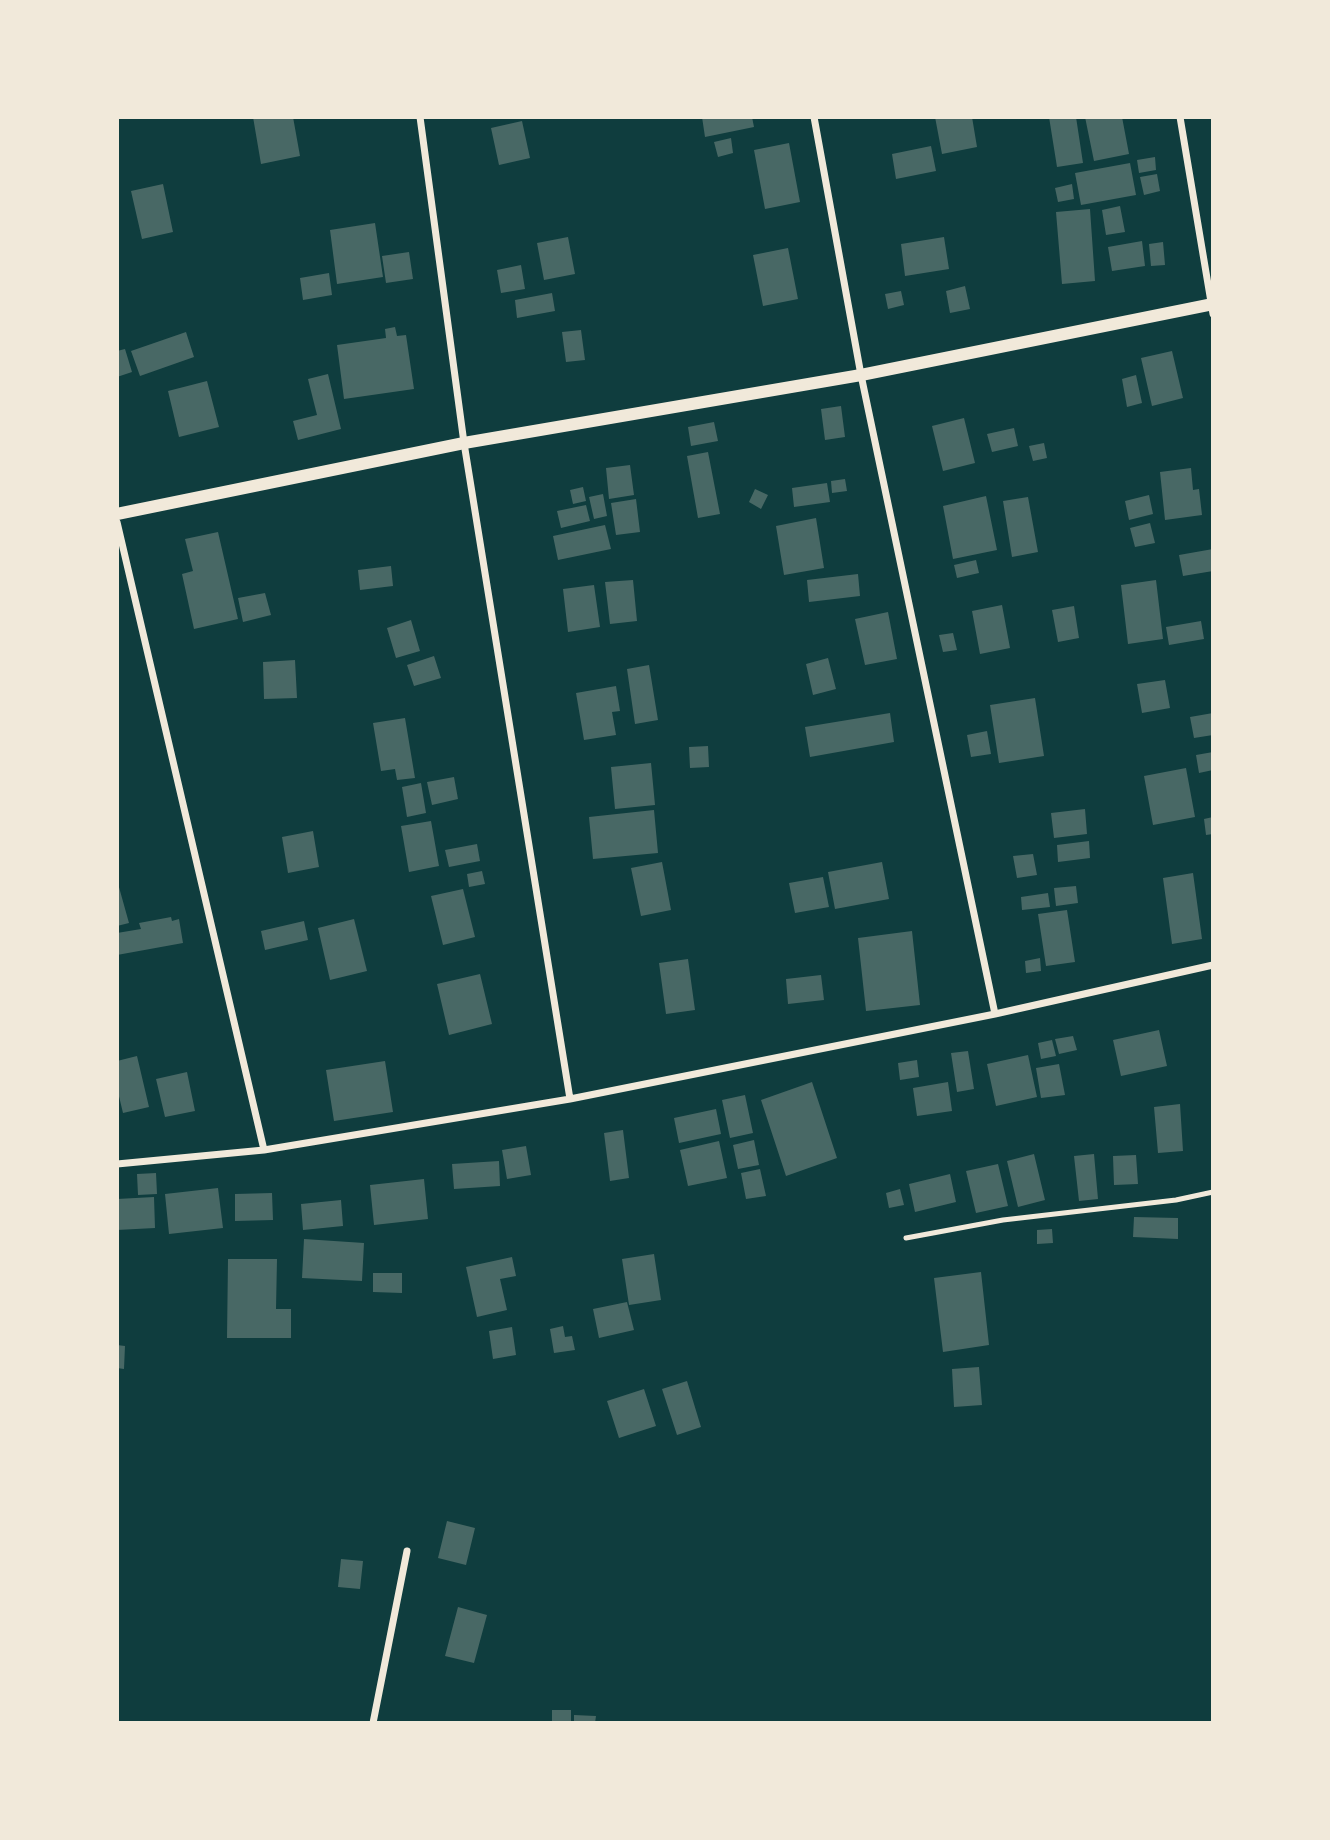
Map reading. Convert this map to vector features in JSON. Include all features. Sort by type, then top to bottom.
[{"type":"street","points":[[420,117],[464,443],[570,1099]]},
{"type":"street","points":[[814,117],[861,375],[995,1014]]},
{"type":"street","points":[[117,513],[464,443],[861,375],[1212,308],[1180,117]]},
{"type":"street","points":[[117,522],[264,1150]]},
{"type":"street","points":[[117,1164],[264,1150],[570,1099],[995,1014],[1213,965]]},
{"type":"street","points":[[373,1723],[407,1551]]},
{"type":"lane","points":[[906,1238],[1003,1220],[1176,1200],[1213,1192]]},
{"type":"building","points":[[253,117],[293,117],[300,156],[261,164]]},
{"type":"building","points":[[702,117],[752,117],[754,127],[705,137]]},
{"type":"building","points":[[935,117],[972,117],[977,147],[942,154]]},
{"type":"building","points":[[1049,117],[1076,117],[1083,163],[1057,167]]},
{"type":"building","points":[[1085,117],[1122,117],[1129,154],[1094,161]]},
{"type":"building","points":[[522,121],[530,158],[499,165],[491,128]]},
{"type":"building","points":[[731,138],[733,153],[718,157],[714,142]]},
{"type":"building","points":[[789,143],[800,202],[765,209],[754,150]]},
{"type":"building","points":[[931,146],[936,171],[896,179],[892,154]]},
{"type":"building","points":[[1155,157],[1156,170],[1139,173],[1137,160]]},
{"type":"building","points":[[1130,163],[1136,195],[1081,205],[1075,173]]},
{"type":"building","points":[[1157,174],[1160,191],[1144,195],[1140,177]]},
{"type":"building","points":[[163,184],[173,232],[142,239],[131,191]]},
{"type":"building","points":[[1072,184],[1074,199],[1058,202],[1055,188]]},
{"type":"building","points":[[1120,206],[1125,232],[1106,235],[1102,210]]},
{"type":"building","points":[[1090,209],[1095,281],[1062,284],[1056,212]]},
{"type":"building","points":[[375,223],[383,277],[337,284],[330,230]]},
{"type":"building","points":[[568,237],[575,274],[544,280],[537,243]]},
{"type":"building","points":[[944,237],[949,269],[905,276],[901,244]]},
{"type":"building","points":[[1142,241],[1145,266],[1112,271],[1108,247]]},
{"type":"building","points":[[1163,242],[1165,265],[1151,266],[1149,244]]},
{"type":"building","points":[[788,248],[798,299],[763,306],[753,255]]},
{"type":"building","points":[[409,252],[413,279],[386,283],[382,256]]},
{"type":"building","points":[[521,265],[525,289],[501,293],[497,270]]},
{"type":"building","points":[[329,273],[332,295],[303,300],[300,278]]},
{"type":"building","points":[[965,286],[970,309],[950,313],[946,291]]},
{"type":"building","points":[[901,291],[904,305],[888,309],[885,294]]},
{"type":"building","points":[[552,293],[555,311],[517,318],[515,300]]},
{"type":"building","points":[[395,327],[397,336],[406,335],[414,389],[344,399],[337,345],[386,338],[385,329]]},
{"type":"building","points":[[581,330],[585,360],[566,362],[562,332]]},
{"type":"building","points":[[186,332],[194,357],[140,376],[131,351]]},
{"type":"building","points":[[125,349],[132,372],[117,377],[117,351]]},
{"type":"building","points":[[1172,351],[1183,398],[1152,406],[1141,358]]},
{"type":"building","points":[[328,374],[341,429],[298,440],[293,421],[317,415],[308,379]]},
{"type":"building","points":[[1136,375],[1142,403],[1127,407],[1122,379]]},
{"type":"building","points":[[207,381],[219,427],[179,437],[168,391]]},
{"type":"building","points":[[841,406],[845,437],[825,440],[821,409]]},
{"type":"building","points":[[964,418],[975,463],[943,471],[932,426]]},
{"type":"building","points":[[714,422],[718,441],[691,446],[688,427]]},
{"type":"building","points":[[1014,428],[1018,446],[992,452],[987,434]]},
{"type":"building","points":[[1044,443],[1047,458],[1033,461],[1029,446]]},
{"type":"building","points":[[708,452],[720,514],[698,518],[687,456]]},
{"type":"building","points":[[630,465],[634,495],[609,499],[606,468]]},
{"type":"building","points":[[1191,468],[1193,490],[1199,489],[1202,515],[1165,520],[1160,472]]},
{"type":"building","points":[[845,479],[847,491],[832,493],[831,481]]},
{"type":"building","points":[[827,483],[830,502],[794,507],[792,488]]},
{"type":"building","points":[[583,487],[586,501],[573,504],[570,490]]},
{"type":"building","points":[[755,489],[768,495],[761,509],[749,502]]},
{"type":"building","points":[[603,494],[607,516],[594,519],[589,497]]},
{"type":"building","points":[[1149,495],[1153,514],[1129,520],[1125,501]]},
{"type":"building","points":[[986,496],[997,550],[953,559],[943,506]]},
{"type":"building","points":[[1028,497],[1038,552],[1012,557],[1003,501]]},
{"type":"building","points":[[636,499],[640,532],[616,535],[611,503]]},
{"type":"building","points":[[586,505],[590,521],[561,528],[557,511]]},
{"type":"building","points":[[816,518],[824,568],[784,575],[776,526]]},
{"type":"building","points":[[1150,523],[1155,543],[1135,547],[1130,528]]},
{"type":"building","points":[[605,525],[611,549],[558,560],[553,536]]},
{"type":"building","points":[[218,532],[238,619],[194,629],[182,574],[193,571],[185,539]]},
{"type":"building","points":[[1213,549],[1213,571],[1183,576],[1179,555]]},
{"type":"building","points":[[976,560],[979,573],[957,578],[954,565]]},
{"type":"building","points":[[391,566],[393,586],[360,590],[358,570]]},
{"type":"building","points":[[858,574],[860,596],[809,602],[807,580]]},
{"type":"building","points":[[633,580],[637,621],[610,624],[605,582]]},
{"type":"building","points":[[1156,580],[1163,639],[1128,644],[1121,585]]},
{"type":"building","points":[[594,585],[600,627],[568,632],[563,589]]},
{"type":"building","points":[[265,593],[271,615],[243,622],[238,598]]},
{"type":"building","points":[[1002,605],[1010,648],[980,654],[972,611]]},
{"type":"building","points":[[1074,606],[1079,638],[1058,642],[1052,610]]},
{"type":"building","points":[[888,612],[897,659],[865,665],[855,619]]},
{"type":"building","points":[[411,620],[420,651],[396,658],[387,628]]},
{"type":"building","points":[[1201,621],[1204,639],[1169,645],[1166,627]]},
{"type":"building","points":[[953,633],[957,650],[943,652],[939,635]]},
{"type":"building","points":[[434,656],[441,678],[414,686],[407,665]]},
{"type":"building","points":[[828,658],[836,689],[813,695],[806,664]]},
{"type":"building","points":[[295,660],[297,698],[264,699],[263,662]]},
{"type":"building","points":[[649,665],[658,720],[635,724],[627,669]]},
{"type":"building","points":[[1165,680],[1170,708],[1142,713],[1137,684]]},
{"type":"building","points":[[616,686],[620,711],[612,712],[616,735],[584,740],[576,693]]},
{"type":"building","points":[[1035,698],[1044,756],[999,763],[990,705]]},
{"type":"building","points":[[890,713],[894,742],[810,757],[805,727]]},
{"type":"building","points":[[1213,713],[1213,735],[1194,738],[1190,717]]},
{"type":"building","points":[[405,718],[415,778],[397,780],[395,769],[381,771],[373,723]]},
{"type":"building","points":[[987,731],[991,754],[971,757],[967,735]]},
{"type":"building","points":[[708,746],[709,767],[690,768],[689,747]]},
{"type":"building","points":[[1213,752],[1213,770],[1199,773],[1196,755]]},
{"type":"building","points":[[651,763],[655,805],[615,809],[611,767]]},
{"type":"building","points":[[1186,768],[1195,817],[1153,825],[1144,776]]},
{"type":"building","points":[[454,777],[458,799],[432,805],[427,782]]},
{"type":"building","points":[[421,783],[426,813],[407,817],[402,787]]},
{"type":"building","points":[[1085,809],[1087,834],[1054,838],[1051,813]]},
{"type":"building","points":[[654,810],[658,853],[593,859],[589,817]]},
{"type":"building","points":[[1213,817],[1213,834],[1206,835],[1204,819]]},
{"type":"building","points":[[431,821],[439,866],[409,872],[401,826]]},
{"type":"building","points":[[313,831],[319,867],[288,873],[282,837]]},
{"type":"building","points":[[1089,841],[1090,858],[1058,862],[1057,845]]},
{"type":"building","points":[[477,844],[480,861],[449,867],[445,850]]},
{"type":"building","points":[[1033,854],[1037,875],[1017,878],[1013,856]]},
{"type":"building","points":[[662,862],[671,910],[641,916],[631,868]]},
{"type":"building","points":[[882,862],[889,899],[835,909],[828,872]]},
{"type":"building","points":[[482,871],[485,884],[469,887],[467,874]]},
{"type":"building","points":[[1193,873],[1202,939],[1172,944],[1163,878]]},
{"type":"building","points":[[823,877],[829,907],[795,913],[789,883]]},
{"type":"building","points":[[117,880],[129,923],[117,926]]},
{"type":"building","points":[[1076,886],[1078,903],[1056,906],[1054,888]]},
{"type":"building","points":[[463,889],[475,937],[443,945],[431,896]]},
{"type":"building","points":[[1048,893],[1050,907],[1022,910],[1021,897]]},
{"type":"building","points":[[1067,910],[1075,962],[1046,966],[1038,914]]},
{"type":"building","points":[[171,917],[172,921],[179,919],[183,943],[117,955],[117,933],[141,929],[139,923]]},
{"type":"building","points":[[354,919],[367,971],[330,980],[318,928]]},
{"type":"building","points":[[304,921],[308,940],[265,950],[261,931]]},
{"type":"building","points":[[912,931],[920,1005],[866,1011],[858,938]]},
{"type":"building","points":[[1040,958],[1041,971],[1026,973],[1025,961]]},
{"type":"building","points":[[688,959],[695,1010],[666,1014],[659,963]]},
{"type":"building","points":[[480,974],[492,1024],[449,1035],[437,984]]},
{"type":"building","points":[[821,975],[824,1000],[788,1004],[786,979]]},
{"type":"building","points":[[1159,1030],[1167,1066],[1121,1076],[1113,1040]]},
{"type":"building","points":[[1073,1036],[1077,1050],[1059,1054],[1055,1039]]},
{"type":"building","points":[[1052,1040],[1056,1056],[1041,1059],[1038,1043]]},
{"type":"building","points":[[968,1051],[974,1089],[957,1092],[951,1053]]},
{"type":"building","points":[[1028,1055],[1037,1097],[996,1106],[987,1064]]},
{"type":"building","points":[[137,1056],[149,1107],[123,1113],[117,1088],[117,1061]]},
{"type":"building","points":[[917,1060],[919,1077],[900,1080],[898,1063]]},
{"type":"building","points":[[385,1061],[393,1112],[334,1121],[326,1070]]},
{"type":"building","points":[[1059,1064],[1065,1095],[1041,1098],[1036,1068]]},
{"type":"building","points":[[187,1072],[195,1111],[165,1117],[156,1079]]},
{"type":"building","points":[[812,1082],[837,1158],[786,1176],[761,1100]]},
{"type":"building","points":[[948,1082],[952,1111],[917,1116],[913,1088]]},
{"type":"building","points":[[745,1095],[753,1133],[730,1138],[722,1100]]},
{"type":"building","points":[[1180,1104],[1183,1151],[1158,1153],[1154,1107]]},
{"type":"building","points":[[716,1109],[721,1134],[679,1143],[674,1118]]},
{"type":"building","points":[[623,1130],[629,1178],[610,1181],[604,1133]]},
{"type":"building","points":[[754,1140],[759,1165],[738,1169],[733,1145]]},
{"type":"building","points":[[719,1141],[727,1178],[688,1186],[680,1150]]},
{"type":"building","points":[[526,1146],[531,1175],[507,1179],[502,1150]]},
{"type":"building","points":[[1034,1154],[1045,1200],[1018,1207],[1007,1161]]},
{"type":"building","points":[[1094,1154],[1098,1199],[1079,1201],[1074,1156]]},
{"type":"building","points":[[1136,1155],[1138,1184],[1114,1185],[1113,1156]]},
{"type":"building","points":[[499,1161],[500,1186],[454,1189],[452,1164]]},
{"type":"building","points":[[998,1164],[1008,1206],[976,1213],[966,1171]]},
{"type":"building","points":[[760,1169],[766,1196],[746,1199],[741,1173]]},
{"type":"building","points":[[156,1173],[157,1194],[138,1195],[137,1174]]},
{"type":"building","points":[[950,1174],[956,1202],[915,1212],[909,1184]]},
{"type":"building","points":[[424,1179],[428,1219],[374,1225],[370,1185]]},
{"type":"building","points":[[218,1188],[223,1228],[169,1234],[165,1194]]},
{"type":"building","points":[[900,1189],[904,1205],[889,1208],[886,1193]]},
{"type":"building","points":[[272,1193],[273,1220],[235,1221],[235,1194]]},
{"type":"building","points":[[154,1197],[155,1228],[117,1230],[117,1199]]},
{"type":"building","points":[[341,1200],[343,1226],[303,1230],[301,1204]]},
{"type":"building","points":[[1134,1217],[1178,1218],[1178,1239],[1133,1237]]},
{"type":"building","points":[[1052,1229],[1053,1243],[1037,1244],[1037,1230]]},
{"type":"building","points":[[304,1239],[364,1243],[362,1281],[302,1278]]},
{"type":"building","points":[[654,1254],[661,1300],[629,1305],[622,1259]]},
{"type":"building","points":[[512,1257],[516,1276],[500,1279],[507,1310],[477,1317],[466,1267]]},
{"type":"building","points":[[228,1259],[277,1259],[276,1309],[291,1309],[291,1338],[227,1338]]},
{"type":"building","points":[[981,1272],[989,1345],[943,1352],[934,1278]]},
{"type":"building","points":[[373,1273],[402,1273],[402,1293],[373,1292]]},
{"type":"building","points":[[627,1302],[634,1330],[599,1338],[593,1309]]},
{"type":"building","points":[[563,1326],[565,1337],[572,1336],[575,1350],[554,1353],[550,1329]]},
{"type":"building","points":[[512,1327],[516,1355],[493,1359],[489,1331]]},
{"type":"building","points":[[117,1345],[125,1346],[124,1369],[117,1368]]},
{"type":"building","points":[[979,1367],[982,1405],[954,1407],[952,1369]]},
{"type":"building","points":[[687,1381],[701,1427],[677,1435],[662,1389]]},
{"type":"building","points":[[644,1389],[656,1426],[619,1438],[607,1401]]},
{"type":"building","points":[[447,1521],[475,1528],[466,1565],[438,1558]]},
{"type":"building","points":[[341,1559],[363,1561],[360,1589],[338,1587]]},
{"type":"building","points":[[458,1607],[487,1615],[474,1663],[445,1656]]},
{"type":"building","points":[[552,1710],[571,1710],[571,1723],[552,1723]]},
{"type":"building","points":[[574,1715],[596,1716],[595,1723],[574,1723]]}]
